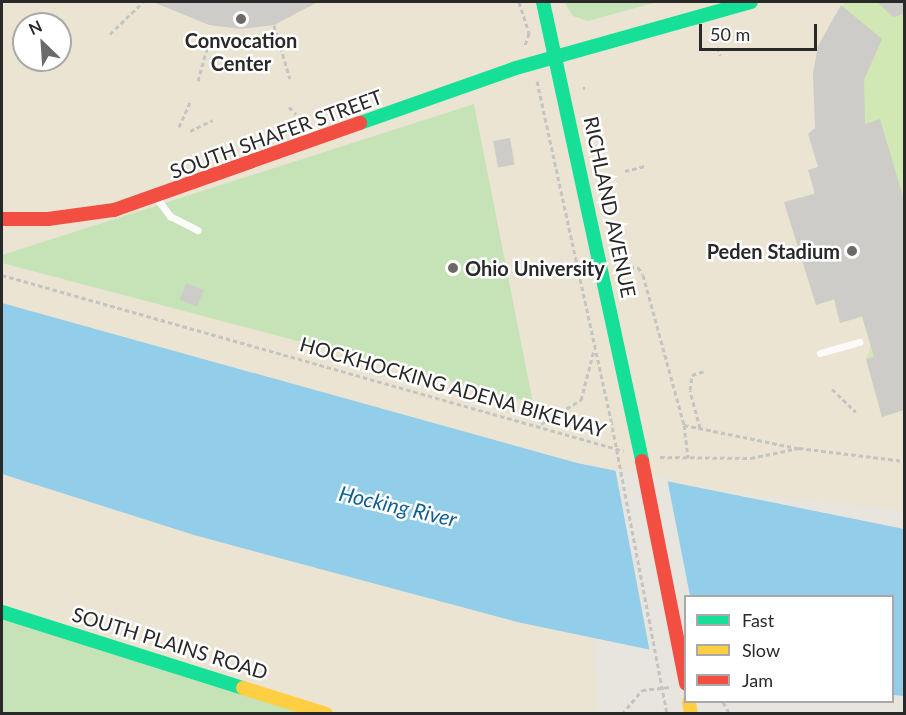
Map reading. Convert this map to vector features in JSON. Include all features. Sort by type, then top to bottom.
[{"type":"main road","name":"RICHLAND AVENUE","points":[[543,2],[558,58],[636,422],[680,685]]},
{"type":"main road","name":"SOUTH SHAFER STREET","points":[[2,219],[79,216],[156,197],[516,68],[752,2]]},
{"type":"main road","name":"SOUTH PLAINS ROAD","points":[[2,612],[326,714]]},
{"type":"lane","points":[[304,120],[310,142]]},
{"type":"lane","points":[[156,197],[170,216],[198,230]]},
{"type":"lane","points":[[820,353],[859,342]]},
{"type":"path","points":[[110,34],[143,2]]},
{"type":"path","points":[[519,2],[528,33],[525,45]]},
{"type":"path","points":[[274,25],[290,79]]},
{"type":"path","points":[[198,81],[211,34]]},
{"type":"path","points":[[717,47],[720,55]]},
{"type":"path","points":[[179,127],[190,102]]},
{"type":"path","points":[[543,102],[611,420],[667,714]]},
{"type":"path","points":[[190,130],[213,120]]},
{"type":"path","points":[[625,171],[645,166]]},
{"type":"path","points":[[619,269],[638,267],[643,274],[684,425],[688,458]]},
{"type":"path","name":"HOCKHOCKING ADENA BIKEWAY","points":[[2,275],[541,424],[594,446],[629,452]]},
{"type":"path","points":[[586,305],[591,303]]},
{"type":"path","points":[[541,424],[581,400],[595,348]]},
{"type":"path","points":[[700,428],[690,390],[692,375],[704,371]]},
{"type":"path","points":[[832,388],[856,412]]},
{"type":"path","points":[[684,425],[799,448],[904,461]]},
{"type":"path","points":[[653,456],[688,458],[772,456],[799,448]]},
{"type":"path","points":[[622,714],[642,690],[680,685]]},
{"type":"shaded area","name":"Ohio University","points":[[2,2],[904,2],[904,511],[588,476],[597,713],[2,713]]},
{"type":"green space","points":[[564,2],[657,2],[588,21],[573,16]]},
{"type":"green space","name":"Peden Stadium","points":[[845,2],[904,2],[904,410],[882,417],[866,359],[871,345],[862,317],[840,323],[834,300],[816,305],[784,202],[815,193],[808,170],[818,167],[813,74],[818,46]]},
{"type":"green space","points":[[474,104],[533,403],[2,263],[2,255]]},
{"type":"green space","points":[[2,612],[326,713],[2,713]]},
{"type":"water","name":"Hocking River","points":[[2,303],[577,463],[904,529],[904,696],[894,695],[894,595],[684,595],[684,657],[517,622],[194,535],[2,474]]},
{"type":"pier","points":[[615,468],[667,478],[690,595],[684,595],[684,660],[650,653]]},
{"type":"building","name":"Convocation Center","points":[[153,2],[318,2],[274,25],[241,29],[209,25]]},
{"type":"building","points":[[877,2],[904,2],[904,14],[893,17]]},
{"type":"building","name":"Peden Stadium","points":[[841,5],[882,39],[864,80],[865,124],[880,119],[904,200],[904,410],[882,417],[866,359],[874,357],[862,316],[840,323],[834,299],[816,305],[784,202],[815,194],[808,170],[818,167],[808,134],[815,128],[813,74],[818,46]]},
{"type":"building","points":[[510,138],[515,165],[498,168],[493,141]]},
{"type":"building","points":[[186,283],[204,290],[197,307],[180,300]]},
{"type":"traffic: fast","points":[[543,2],[642,461]]},
{"type":"traffic: fast","points":[[360,123],[516,68],[751,2]]},
{"type":"traffic: fast","points":[[2,612],[243,688]]},
{"type":"traffic: slow","points":[[243,688],[326,714]]},
{"type":"traffic: slow","points":[[689,703],[691,714]]},
{"type":"traffic: jam","points":[[2,219],[48,219],[114,210],[360,123]]},
{"type":"traffic: jam","points":[[642,461],[684,674]]},
{"type":"place","name":"Convocation Center","points":[[241,19]]},
{"type":"place","name":"Peden Stadium","points":[[852,251]]},
{"type":"place","name":"Ohio University","points":[[453,268]]}]
